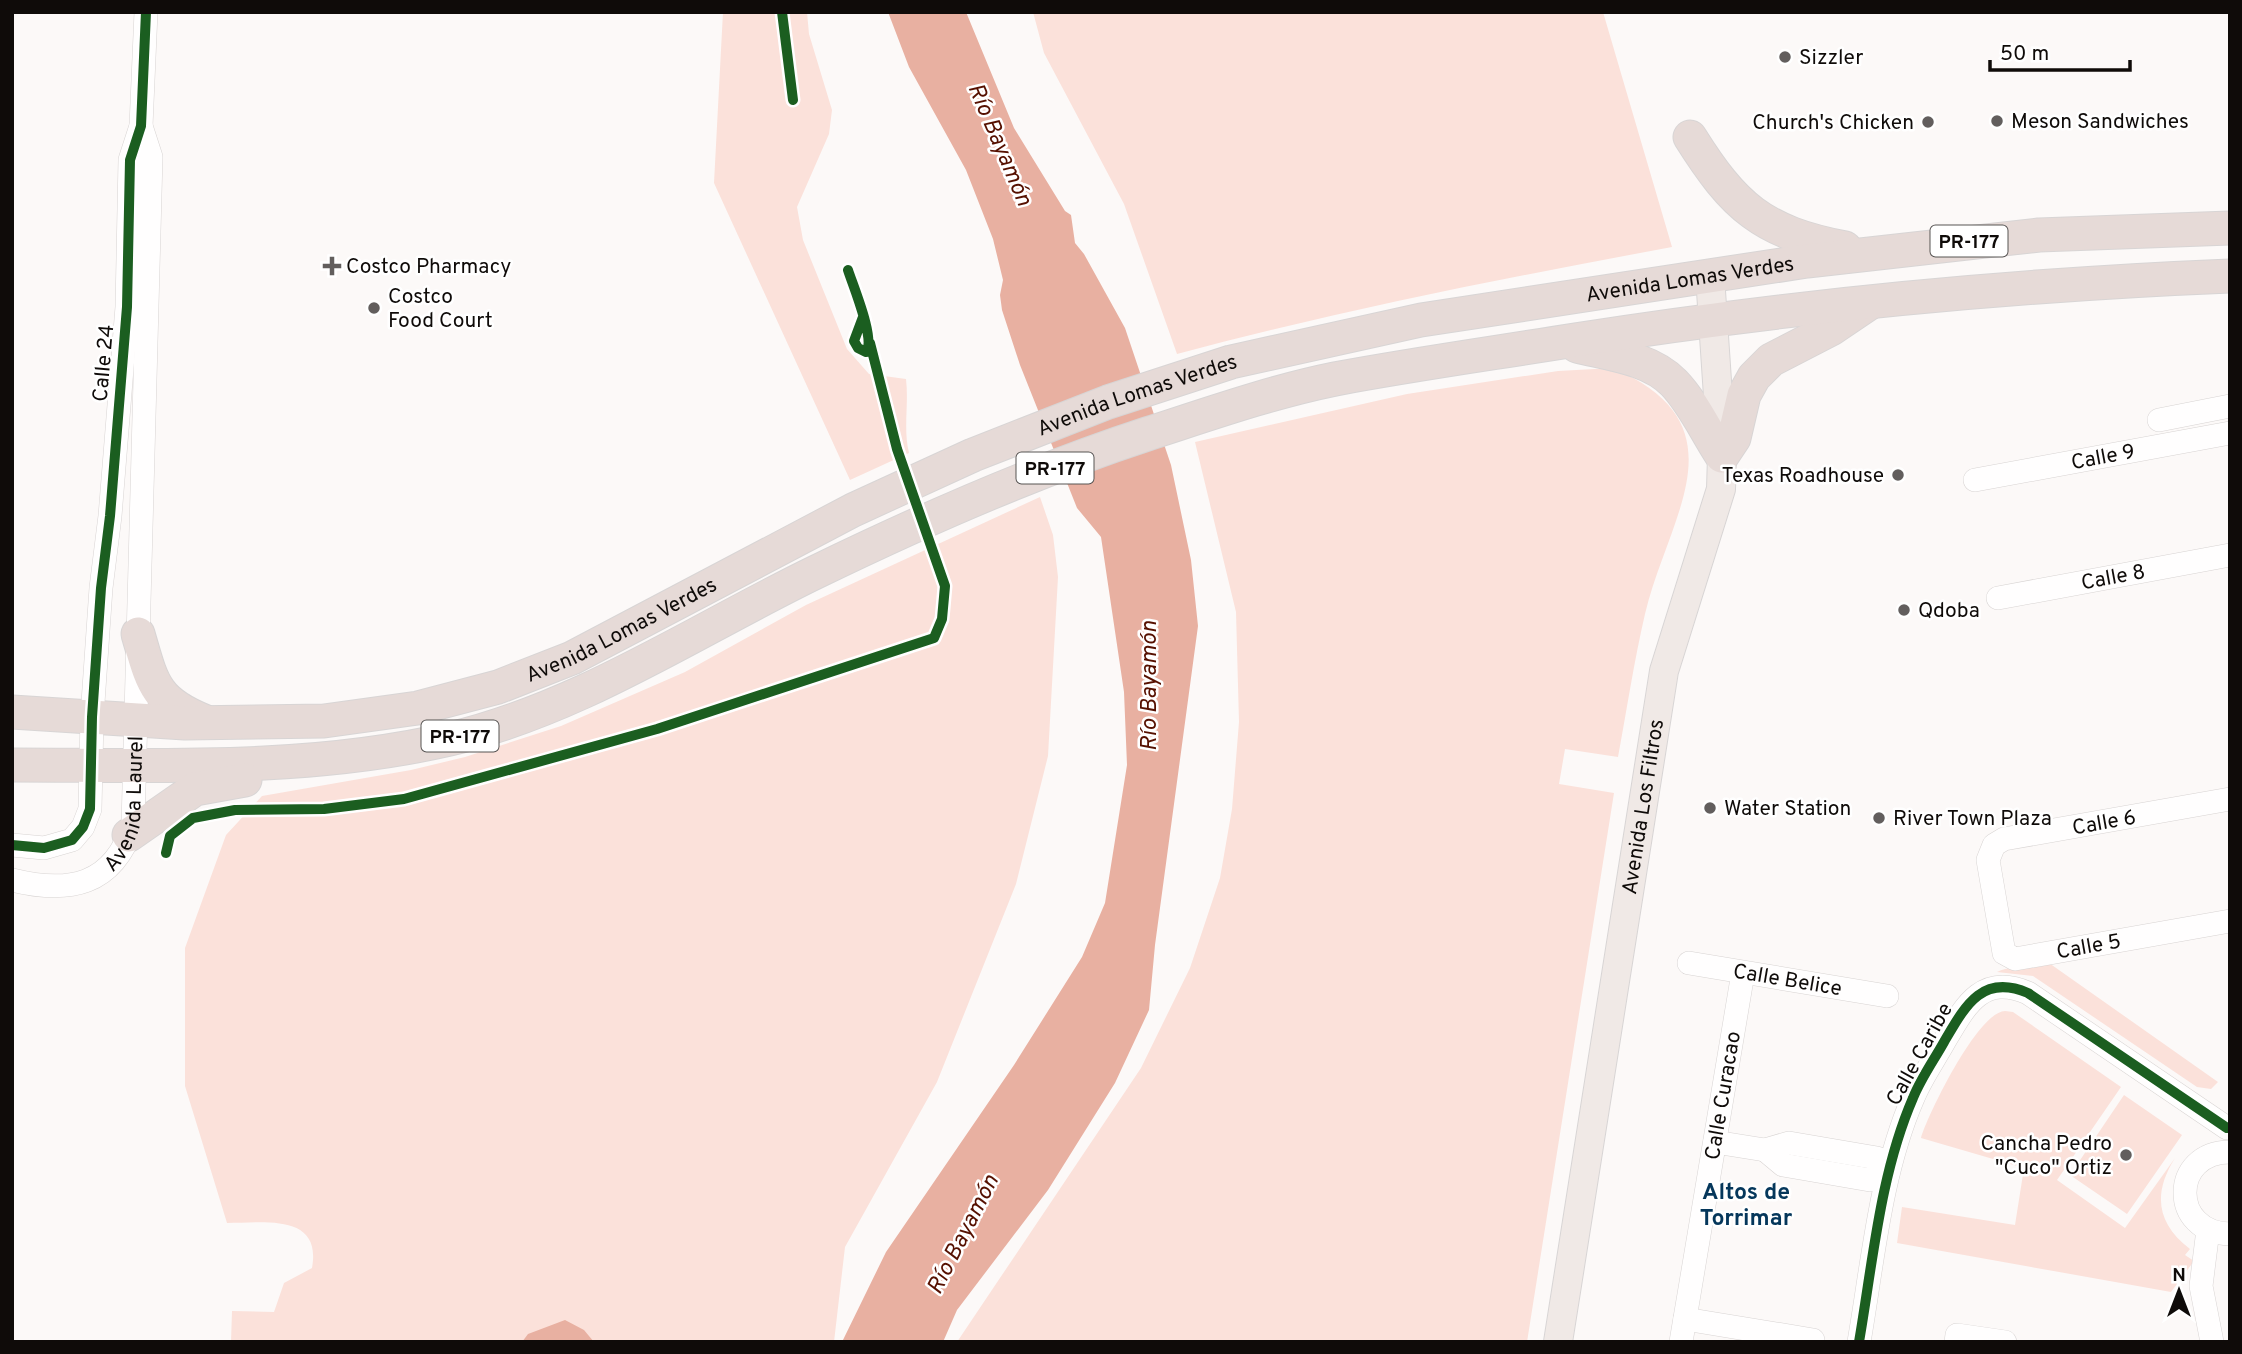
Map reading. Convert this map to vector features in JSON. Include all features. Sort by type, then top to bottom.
[{"type":"highway","points":[[1690,136],[1739,205],[1764,222],[1811,242],[1872,253]]},
{"type":"highway","name":"Avenida Lomas Verdes","points":[[12,712],[209,723],[324,721],[418,708],[498,687],[605,642],[853,510],[973,455],[1108,402],[1231,362],[1421,320],[1872,253],[2051,234],[2230,228]]},
{"type":"highway","name":"Avenida Lomas Verdes","points":[[12,765],[239,764],[313,758],[451,738],[552,707],[868,548],[943,514],[1087,456],[1248,402],[1331,380],[1713,318],[1959,291],[2230,276]]},
{"type":"highway","points":[[1562,342],[1609,352],[1664,374],[1686,398],[1722,456],[1734,438],[1744,395],[1754,377],[1771,360],[1830,329],[1872,301]]},
{"type":"highway","points":[[138,634],[157,689],[176,709],[209,723]]},
{"type":"highway","points":[[130,835],[195,789],[250,779],[274,778],[294,772],[313,758]]},
{"type":"main road","name":"Avenida Los Filtros","points":[[1558,1342],[1664,671],[1721,489],[1722,456],[1710,276]]},
{"type":"street","name":"Calle 24","points":[[92,717],[127,306],[130,160],[141,126],[146,12]]},
{"type":"street","name":"Calle 24","points":[[136,720],[151,157],[141,126]]},
{"type":"street","points":[[2159,420],[2230,407]]},
{"type":"street","name":"Calle 9","points":[[1975,480],[2230,433]]},
{"type":"street","name":"Calle 8","points":[[1998,598],[2230,555]]},
{"type":"street","name":"Avenida Laurel","points":[[12,845],[44,848],[72,839],[83,827],[90,809],[92,717]]},
{"type":"street","name":"Avenida Laurel","points":[[12,880],[45,888],[81,882],[116,859],[130,835],[135,803],[136,720]]},
{"type":"street","name":"Calle 6","points":[[1995,899],[1987,860],[1998,841],[2230,799]]},
{"type":"street","name":"Calle 5","points":[[1995,899],[2004,953],[2015,959],[2230,921]]},
{"type":"street","name":"Calle Belice","points":[[1689,963],[1887,996]]},
{"type":"street","name":"Calle Curacao","points":[[1683,1330],[1743,973]]},
{"type":"street","name":"Calle Caribe","points":[[1859,1342],[1884,1172],[1914,1095],[1954,1025],[1976,995],[1997,986],[2028,993],[2228,1123]]},
{"type":"street","points":[[2212,1342],[2201,1286],[2219,1232],[2189,1212],[2184,1192],[2193,1167],[2223,1153],[2228,1123]]},
{"type":"street","points":[[1716,1142],[1765,1150],[1789,1143],[1810,1158],[1848,1165],[1877,1158],[1884,1172]]},
{"type":"street","points":[[1683,1330],[1813,1340]]},
{"type":"street","points":[[1956,1342],[1957,1335],[2005,1342]]},
{"type":"shaded area","points":[[723,12],[807,12],[809,34],[832,110],[829,134],[797,207],[803,240],[847,349],[869,374],[906,379],[906,435],[909,453],[850,480],[714,183]]},
{"type":"shaded area","points":[[1033,12],[1603,12],[1672,247],[1362,309],[1177,354],[1124,204],[1044,53]]},
{"type":"shaded area","points":[[1613,368],[1654,391],[1677,417],[1688,445],[1688,476],[1645,614],[1618,757],[1565,749],[1559,784],[1614,793],[1527,1342],[957,1342],[1141,1068],[1190,968],[1220,878],[1232,809],[1239,722],[1236,612],[1195,442],[1407,394],[1558,371]]},
{"type":"shaded area","points":[[1040,497],[1053,535],[1058,577],[1048,756],[1016,884],[937,1082],[845,1247],[834,1342],[231,1342],[232,1311],[274,1312],[284,1283],[312,1268],[313,1250],[308,1238],[299,1230],[273,1223],[227,1223],[185,1086],[185,948],[226,835],[262,796],[411,770],[465,757],[561,726],[685,672],[806,605]]},
{"type":"shaded area","points":[[2049,963],[2218,1082],[2211,1089],[2197,1087],[2033,976],[1997,972]]},
{"type":"shaded area","points":[[2005,1011],[2013,1012],[2121,1087],[2057,1180],[2125,1228],[2175,1158],[2163,1183],[2162,1207],[2170,1229],[2190,1249],[2185,1255],[2194,1261],[2171,1292],[1897,1243],[1902,1207],[2015,1225],[2024,1168],[1921,1138],[1944,1087],[1969,1045],[1994,1016]]},
{"type":"shaded area","name":"Cancha Pedro \"Cuco\" Ortiz","points":[[2124,1095],[2182,1135],[2127,1214],[2070,1175]]},
{"type":"water","name":"Río Bayamón","points":[[888,12],[966,12],[1014,128],[1065,211],[1071,215],[1075,243],[1084,254],[1125,328],[1171,465],[1191,560],[1198,626],[1155,945],[1149,1010],[1115,1083],[1048,1190],[957,1310],[943,1342],[842,1342],[886,1252],[1014,1065],[1082,957],[1105,903],[1127,765],[1124,692],[1101,537],[1077,508],[1020,365],[1002,310],[1000,295],[1003,280],[993,239],[966,170],[909,67]]},
{"type":"water","points":[[565,1320],[584,1330],[594,1342],[522,1342],[528,1334]]},
{"type":"cycle path","points":[[12,845],[44,848],[72,840],[83,827],[90,809],[92,717],[101,588],[110,516],[127,307],[130,160],[141,126],[146,12]]},
{"type":"cycle path","points":[[782,12],[793,100]]},
{"type":"cycle path","points":[[848,270],[866,325],[866,352],[858,348],[854,341],[863,317]]},
{"type":"cycle path","points":[[166,853],[170,836],[193,818],[235,810],[324,809],[404,799],[657,729],[934,638],[942,619],[945,586],[897,449],[870,343]]},
{"type":"cycle path","points":[[1859,1342],[1885,1187],[1902,1127],[1920,1083],[1960,1016],[1977,996],[1987,990],[1998,987],[2012,988],[2028,993],[2227,1128]]},
{"type":"place","name":"Sizzler","points":[[1785,57]]},
{"type":"place","name":"Meson Sandwiches","points":[[1997,121]]},
{"type":"place","name":"Church's Chicken","points":[[1928,122]]},
{"type":"place","name":"Costco Pharmacy","points":[[332,266]]},
{"type":"place","name":"Costco Food Court","points":[[374,308]]},
{"type":"place","name":"Texas Roadhouse","points":[[1898,475]]},
{"type":"place","name":"Qdoba","points":[[1904,610]]},
{"type":"place","name":"Water Station","points":[[1710,808]]},
{"type":"place","name":"River Town Plaza","points":[[1879,818]]},
{"type":"place","name":"Cancha Pedro \"Cuco\" Ortiz","points":[[2126,1155]]},
{"type":"district","name":"Altos de Torrimar","points":[[1746,1204]]}]
